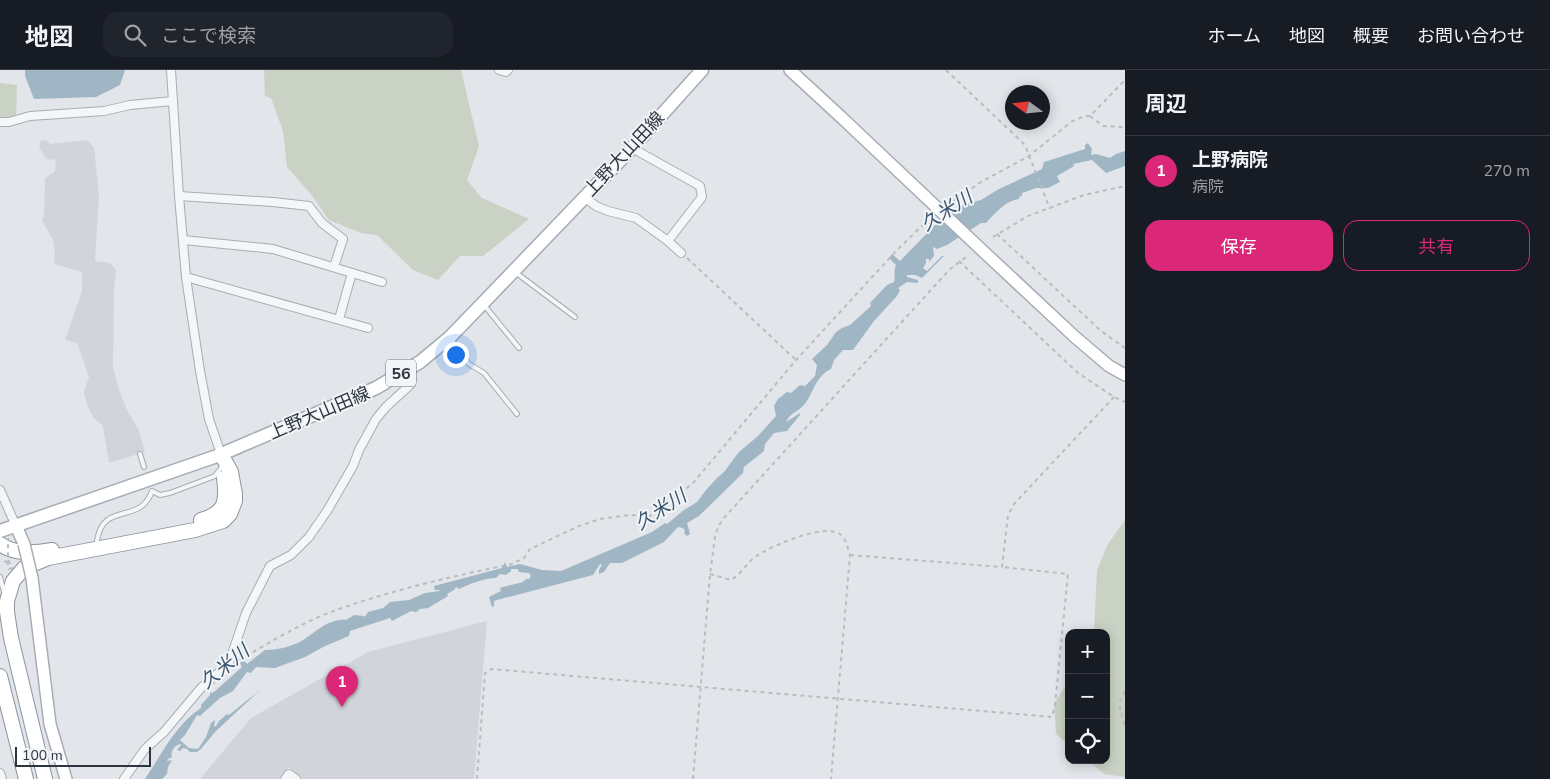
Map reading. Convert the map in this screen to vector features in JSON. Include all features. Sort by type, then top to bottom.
[{"type":"highway","points":[[3,535],[9,549],[33,552],[200,520],[215,514],[223,507],[226,495],[220,459]]},
{"type":"highway","points":[[45,779],[11,638],[7,601],[9,590],[18,573],[36,562],[48,558],[195,530],[222,521],[230,514],[235,494],[231,472],[220,459]]},
{"type":"highway","points":[[0,627],[41,779]]},
{"type":"highway","points":[[0,676],[26,779]]},
{"type":"highway","points":[[0,713],[20,779]]},
{"type":"main road","name":"上野大山田線","points":[[3,535],[16,526],[220,459],[376,388],[420,362],[450,337],[483,303],[632,148],[702,70]]},
{"type":"street","points":[[171,70],[186,277],[200,371],[209,419],[220,459]]},
{"type":"street","points":[[499,70],[506,72],[508,70]]},
{"type":"street","points":[[790,70],[1075,337],[1109,366],[1125,375]]},
{"type":"street","points":[[0,122],[9,122],[30,116],[104,111],[130,105],[173,101]]},
{"type":"street","points":[[632,148],[700,186],[702,197],[668,241]]},
{"type":"street","points":[[179,196],[310,206],[322,223],[343,239],[334,267]]},
{"type":"street","points":[[584,197],[596,206],[608,211],[636,218],[682,253]]},
{"type":"street","points":[[183,240],[273,249],[382,282]]},
{"type":"street","points":[[339,319],[352,273]]},
{"type":"street","points":[[186,277],[368,328]]},
{"type":"street","points":[[124,779],[145,749],[164,732],[201,688],[224,668],[230,660],[246,613],[270,566],[291,555],[314,530],[353,466],[359,450],[376,419],[411,384],[411,374],[407,370]]},
{"type":"street","points":[[0,490],[24,544],[32,578],[50,724],[66,779]]},
{"type":"street","points":[[0,773],[2,779]]},
{"type":"street","points":[[285,779],[289,774],[296,779]]},
{"type":"lane","points":[[514,270],[575,317]]},
{"type":"lane","points":[[483,303],[519,348]]},
{"type":"lane","points":[[450,337],[469,364],[484,373],[517,414]]},
{"type":"lane","points":[[140,454],[144,467]]},
{"type":"lane","points":[[98,541],[102,525],[107,519],[136,511],[148,499],[152,491],[160,495],[170,493],[215,476],[220,459]]},
{"type":"lane","points":[[0,577],[7,601]]},
{"type":"path","points":[[946,70],[1025,145],[1050,209]]},
{"type":"path","points":[[952,202],[982,182],[1029,156],[1071,122],[1078,118],[1090,116],[1125,80]]},
{"type":"path","points":[[1090,116],[1103,126],[1125,128]]},
{"type":"path","points":[[993,237],[1028,216],[1084,196],[1125,186]]},
{"type":"path","points":[[239,660],[303,624],[330,612],[374,598],[512,564],[524,558],[530,550],[578,526],[600,519],[629,515],[650,516],[660,510],[694,482],[796,360],[897,250],[927,221]]},
{"type":"path","points":[[998,234],[1101,331],[1125,348]]},
{"type":"path","points":[[682,253],[796,360]]},
{"type":"path","points":[[693,779],[710,574],[718,527],[723,519],[948,270],[966,256]]},
{"type":"path","points":[[959,261],[1078,372],[1114,397],[1125,402]]},
{"type":"path","points":[[1002,567],[1008,515],[1014,504],[1114,397]]},
{"type":"path","points":[[710,574],[731,580],[757,556],[798,536],[828,531],[840,535],[844,540],[850,555],[831,779]]},
{"type":"path","points":[[3,535],[12,568],[10,569],[6,562]]},
{"type":"path","points":[[477,779],[485,673],[491,669],[1052,717],[1055,705],[1068,574],[850,555]]},
{"type":"path","points":[[1125,691],[1119,703],[1125,728]]},
{"type":"shaded area","points":[[41,140],[47,141],[50,144],[87,140],[94,147],[99,196],[95,261],[110,263],[116,270],[113,367],[119,390],[127,410],[139,431],[145,452],[109,463],[103,426],[93,417],[87,405],[84,392],[89,377],[77,343],[65,340],[82,291],[82,272],[54,264],[53,240],[42,220],[44,215],[45,178],[55,171],[56,160],[46,159],[39,147]]},
{"type":"shaded area","points":[[487,621],[474,779],[301,779],[289,767],[280,779],[200,779],[251,718],[368,652]]},
{"type":"green space","points":[[264,70],[461,70],[479,146],[467,180],[482,198],[529,219],[483,256],[460,256],[438,280],[413,270],[377,235],[361,233],[329,220],[310,193],[287,167],[283,131],[271,98],[265,96]]},
{"type":"green space","points":[[0,83],[17,85],[16,116],[0,117]]},
{"type":"green space","points":[[1125,520],[1125,777],[1104,774],[1093,764],[1110,764],[1110,629],[1094,629],[1097,570],[1108,544]]},
{"type":"green space","points":[[1065,686],[1065,742],[1056,734],[1054,704]]},
{"type":"water","points":[[25,70],[125,70],[120,85],[96,97],[34,99],[25,76]]},
{"type":"water","points":[[1088,143],[1092,149],[1091,155],[1096,154],[1110,158],[1125,151],[1125,166],[1106,173],[1092,160],[1073,164],[1074,166],[1057,176],[1060,182],[1048,188],[1036,188],[1022,193],[1019,199],[1005,205],[986,223],[981,223],[947,245],[937,249],[933,247],[934,256],[929,262],[929,259],[926,259],[923,268],[927,271],[944,256],[922,278],[915,275],[907,275],[907,277],[918,280],[918,283],[907,282],[898,288],[900,290],[897,296],[874,321],[853,350],[843,350],[834,360],[831,369],[825,372],[817,382],[806,402],[790,416],[786,422],[800,413],[787,431],[774,433],[765,444],[764,451],[744,467],[743,473],[699,516],[687,523],[690,534],[687,536],[683,528],[678,527],[664,542],[622,563],[610,563],[604,572],[599,574],[602,565],[600,564],[593,575],[497,600],[494,601],[494,606],[492,607],[489,597],[501,591],[500,588],[523,582],[531,576],[529,573],[519,572],[518,569],[511,569],[506,575],[500,574],[496,578],[482,580],[459,589],[456,587],[447,594],[448,596],[428,608],[420,609],[416,612],[411,611],[392,621],[390,618],[350,631],[349,636],[305,657],[275,668],[256,667],[251,673],[247,672],[233,691],[220,698],[200,716],[197,715],[180,740],[189,748],[198,749],[206,737],[211,723],[215,720],[214,727],[216,726],[227,714],[229,715],[260,690],[215,732],[201,749],[197,752],[190,752],[183,748],[180,751],[177,750],[181,744],[177,746],[172,751],[172,757],[167,761],[172,760],[167,774],[162,779],[145,779],[163,750],[184,722],[201,708],[201,705],[210,693],[214,692],[242,667],[240,663],[243,660],[247,664],[265,650],[296,644],[333,621],[346,620],[354,615],[365,617],[368,612],[383,608],[390,602],[409,600],[425,593],[439,591],[441,590],[435,590],[434,586],[502,568],[505,562],[507,567],[520,564],[542,570],[561,571],[652,532],[665,523],[667,524],[697,502],[739,452],[758,436],[776,416],[774,406],[778,399],[787,392],[791,393],[800,385],[805,386],[815,376],[817,365],[812,359],[827,345],[836,332],[850,325],[871,306],[870,303],[887,285],[894,282],[896,265],[889,258],[892,254],[900,261],[935,225],[962,205],[981,200],[999,189],[1042,169],[1044,162],[1085,149],[1085,145]]},
{"type":"place","name":"上野病院","points":[[342,707]]},
{"type":"water label","name":"久米川","points":[[946,210]]},
{"type":"water label","name":"久米川","points":[[660,509]]},
{"type":"water label","name":"久米川","points":[[224,666]]}]
